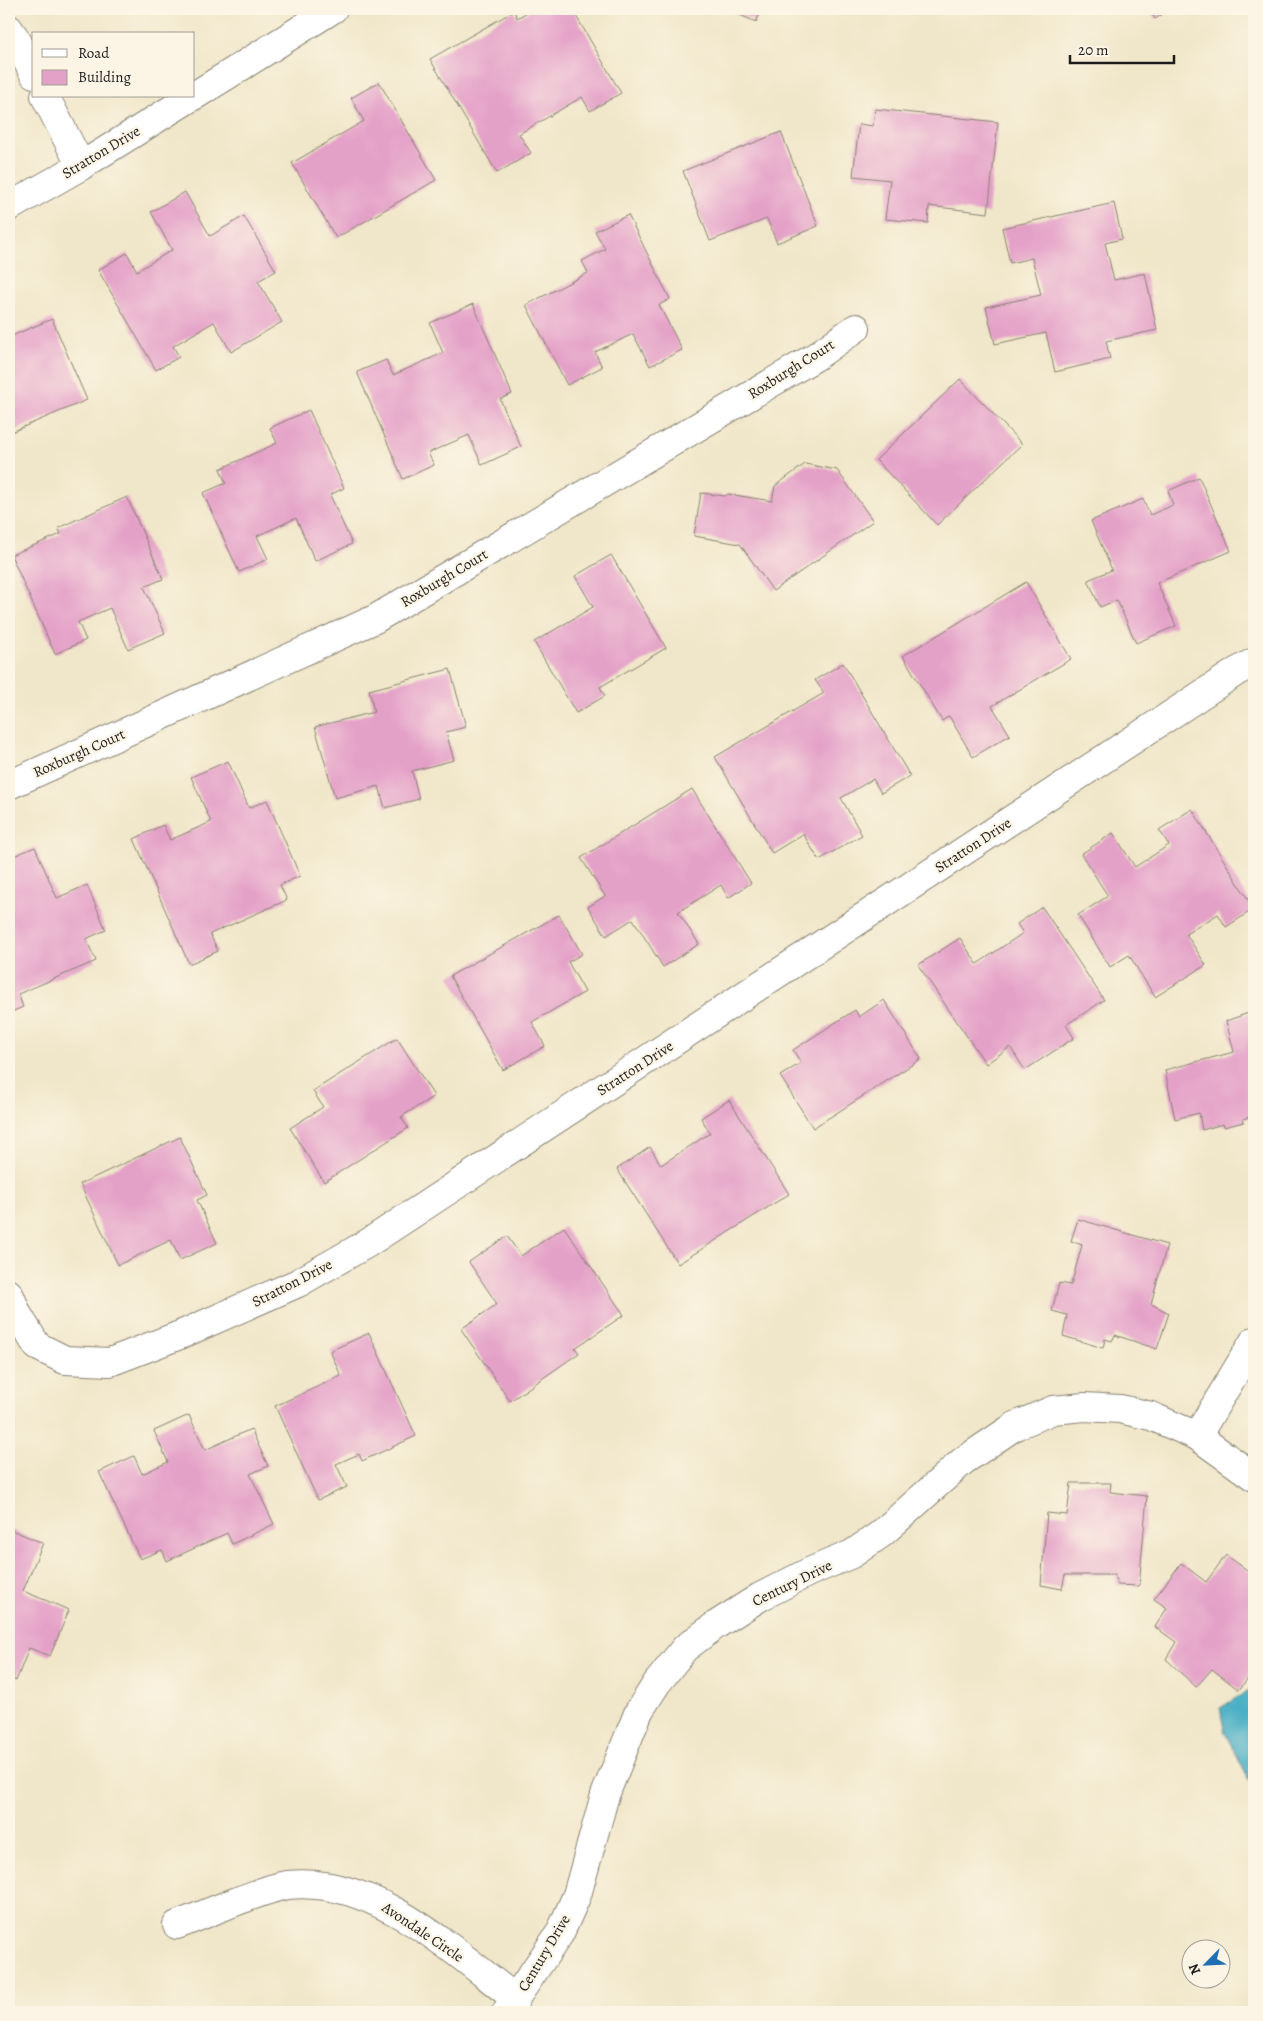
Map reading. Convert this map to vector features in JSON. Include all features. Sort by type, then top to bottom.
[{"type":"street","name":"Stratton Drive","points":[[195,95],[333,9]]},
{"type":"street","points":[[9,29],[32,70]]},
{"type":"street","points":[[46,98],[81,166]]},
{"type":"street","name":"Stratton Drive","points":[[9,207],[81,166],[190,98]]},
{"type":"street","name":"Roxburgh Court","points":[[9,785],[374,619],[815,357],[856,328]]},
{"type":"street","name":"Stratton Drive","points":[[9,1294],[18,1315],[36,1346],[65,1360],[110,1362],[180,1335],[298,1283],[368,1243],[1228,677],[1254,662]]},
{"type":"street","points":[[1197,1436],[1254,1341]]},
{"type":"street","name":"Century Drive","points":[[511,2006],[560,1933],[577,1895],[605,1795],[639,1711],[657,1683],[684,1648],[716,1625],[760,1597],[809,1572],[852,1554],[881,1534],[962,1461],[1015,1426],[1053,1410],[1084,1407],[1120,1409],[1151,1416],[1197,1436],[1254,1477]]},
{"type":"street","name":"Avondale Circle","points":[[177,1925],[255,1895],[286,1886],[310,1884],[338,1887],[375,1901],[420,1927],[511,2006]]},
{"type":"water","points":[[1254,1687],[1254,1790],[1225,1733],[1220,1708]]},
{"type":"building","points":[[533,9],[572,9],[621,93],[590,111],[582,97],[519,134],[531,153],[497,173],[430,59],[514,11],[517,18]]},
{"type":"building","points":[[726,9],[762,9],[756,22]]},
{"type":"building","points":[[1149,9],[1171,9],[1155,19]]},
{"type":"building","points":[[379,82],[436,180],[336,238],[292,163],[364,121],[351,98]]},
{"type":"building","points":[[875,109],[998,122],[988,213],[929,206],[928,223],[885,219],[890,180],[853,176],[859,124],[873,126]]},
{"type":"building","points":[[781,132],[818,226],[777,243],[767,219],[710,241],[683,171]]},
{"type":"building","points":[[185,192],[210,236],[244,216],[276,271],[258,281],[282,322],[231,352],[214,322],[173,346],[179,357],[156,370],[98,270],[127,253],[137,271],[172,250],[151,212]]},
{"type":"building","points":[[1114,203],[1122,239],[1105,243],[1114,280],[1145,273],[1157,330],[1106,341],[1110,359],[1055,372],[1046,333],[995,344],[986,307],[1041,295],[1032,258],[1010,263],[1002,228]]},
{"type":"building","points":[[628,215],[670,299],[659,305],[682,350],[650,366],[633,334],[595,352],[602,367],[567,385],[526,305],[588,273],[582,261],[605,249],[595,231]]},
{"type":"building","points":[[473,304],[512,394],[500,399],[521,447],[482,465],[469,435],[428,453],[434,465],[403,479],[357,372],[386,360],[393,375],[443,353],[430,323]]},
{"type":"building","points":[[52,319],[87,400],[9,433],[9,337]]},
{"type":"building","points":[[960,379],[1022,444],[937,525],[876,460]]},
{"type":"building","points":[[309,410],[344,488],[330,495],[352,544],[315,561],[296,518],[257,536],[268,559],[239,572],[203,493],[226,483],[220,469],[277,443],[270,428]]},
{"type":"building","points":[[805,464],[837,470],[873,521],[773,591],[740,544],[694,536],[701,493],[725,496],[728,494],[772,501],[775,486]]},
{"type":"building","points":[[1199,477],[1231,551],[1157,583],[1176,626],[1136,643],[1117,600],[1100,607],[1088,580],[1112,570],[1091,521],[1143,499],[1150,515],[1173,505],[1168,491]]},
{"type":"building","points":[[127,497],[163,579],[144,587],[165,633],[128,649],[110,608],[78,622],[86,640],[55,654],[11,555],[61,534],[58,528]]},
{"type":"building","points":[[611,555],[666,648],[600,687],[605,696],[576,713],[534,642],[593,607],[575,576]]},
{"type":"building","points":[[1026,582],[1071,659],[992,706],[1010,735],[973,757],[949,716],[942,721],[903,656]]},
{"type":"building","points":[[843,663],[910,776],[881,793],[873,779],[841,798],[862,835],[819,860],[803,834],[772,853],[715,757],[824,693],[815,680]]},
{"type":"building","points":[[450,669],[466,727],[446,732],[454,760],[412,771],[419,799],[385,808],[379,786],[335,798],[315,727],[374,712],[369,690]]},
{"type":"building","points":[[228,761],[249,808],[267,800],[300,876],[280,885],[287,900],[210,934],[218,951],[189,964],[134,839],[163,825],[170,840],[211,822],[191,777]]},
{"type":"building","points":[[692,789],[751,883],[728,898],[721,885],[678,912],[699,944],[663,967],[633,919],[606,936],[588,907],[605,896],[581,858]]},
{"type":"building","points":[[1192,809],[1254,909],[1226,927],[1218,914],[1186,934],[1206,965],[1155,997],[1129,955],[1110,967],[1078,915],[1108,896],[1081,854],[1113,833],[1135,867],[1169,845],[1159,830]]},
{"type":"building","points":[[35,847],[57,898],[87,885],[106,930],[86,939],[96,961],[18,994],[23,1007],[9,1013],[9,858]]},
{"type":"building","points":[[1042,907],[1104,1000],[1066,1025],[1074,1038],[1025,1070],[1010,1047],[986,1064],[918,965],[960,938],[977,964],[1023,933],[1017,924]]},
{"type":"building","points":[[559,915],[582,954],[568,962],[585,992],[532,1022],[545,1046],[503,1070],[450,976]]},
{"type":"building","points":[[884,1000],[921,1059],[813,1128],[780,1076],[801,1063],[793,1050],[855,1010],[859,1017]]},
{"type":"building","points":[[1254,1011],[1254,1116],[1243,1119],[1244,1122],[1224,1127],[1223,1124],[1202,1130],[1199,1113],[1175,1119],[1165,1070],[1234,1052],[1226,1021]]},
{"type":"building","points":[[397,1038],[434,1096],[401,1117],[408,1128],[324,1182],[290,1128],[323,1107],[313,1091]]},
{"type":"building","points":[[729,1100],[789,1194],[678,1264],[617,1169],[650,1147],[661,1165],[710,1133],[701,1118]]},
{"type":"building","points":[[180,1137],[207,1195],[197,1200],[217,1243],[180,1260],[171,1240],[118,1265],[80,1184]]},
{"type":"building","points":[[1078,1219],[1167,1245],[1151,1304],[1169,1313],[1157,1349],[1115,1335],[1112,1341],[1105,1339],[1103,1348],[1063,1336],[1067,1315],[1052,1311],[1059,1283],[1071,1285],[1082,1245],[1071,1241]]},
{"type":"building","points":[[564,1227],[624,1315],[575,1348],[579,1353],[510,1401],[461,1329],[497,1304],[469,1262],[507,1236],[521,1256]]},
{"type":"building","points":[[369,1333],[416,1436],[362,1461],[359,1454],[336,1464],[347,1487],[318,1500],[275,1406],[341,1376],[330,1351]]},
{"type":"building","points":[[189,1415],[205,1450],[251,1429],[268,1466],[250,1474],[274,1524],[232,1544],[227,1533],[167,1561],[162,1550],[140,1559],[99,1472],[134,1456],[142,1474],[168,1462],[154,1431]]},
{"type":"building","points":[[1071,1483],[1111,1483],[1110,1492],[1147,1496],[1139,1586],[1117,1585],[1115,1575],[1065,1575],[1062,1589],[1041,1585],[1047,1513],[1067,1515]]},
{"type":"building","points":[[9,1529],[43,1543],[23,1591],[69,1610],[50,1656],[29,1648],[16,1681],[9,1678]]},
{"type":"building","points":[[1226,1555],[1254,1575],[1254,1670],[1239,1690],[1212,1669],[1196,1687],[1166,1659],[1176,1642],[1155,1627],[1167,1608],[1154,1599],[1181,1563],[1206,1582]]}]
